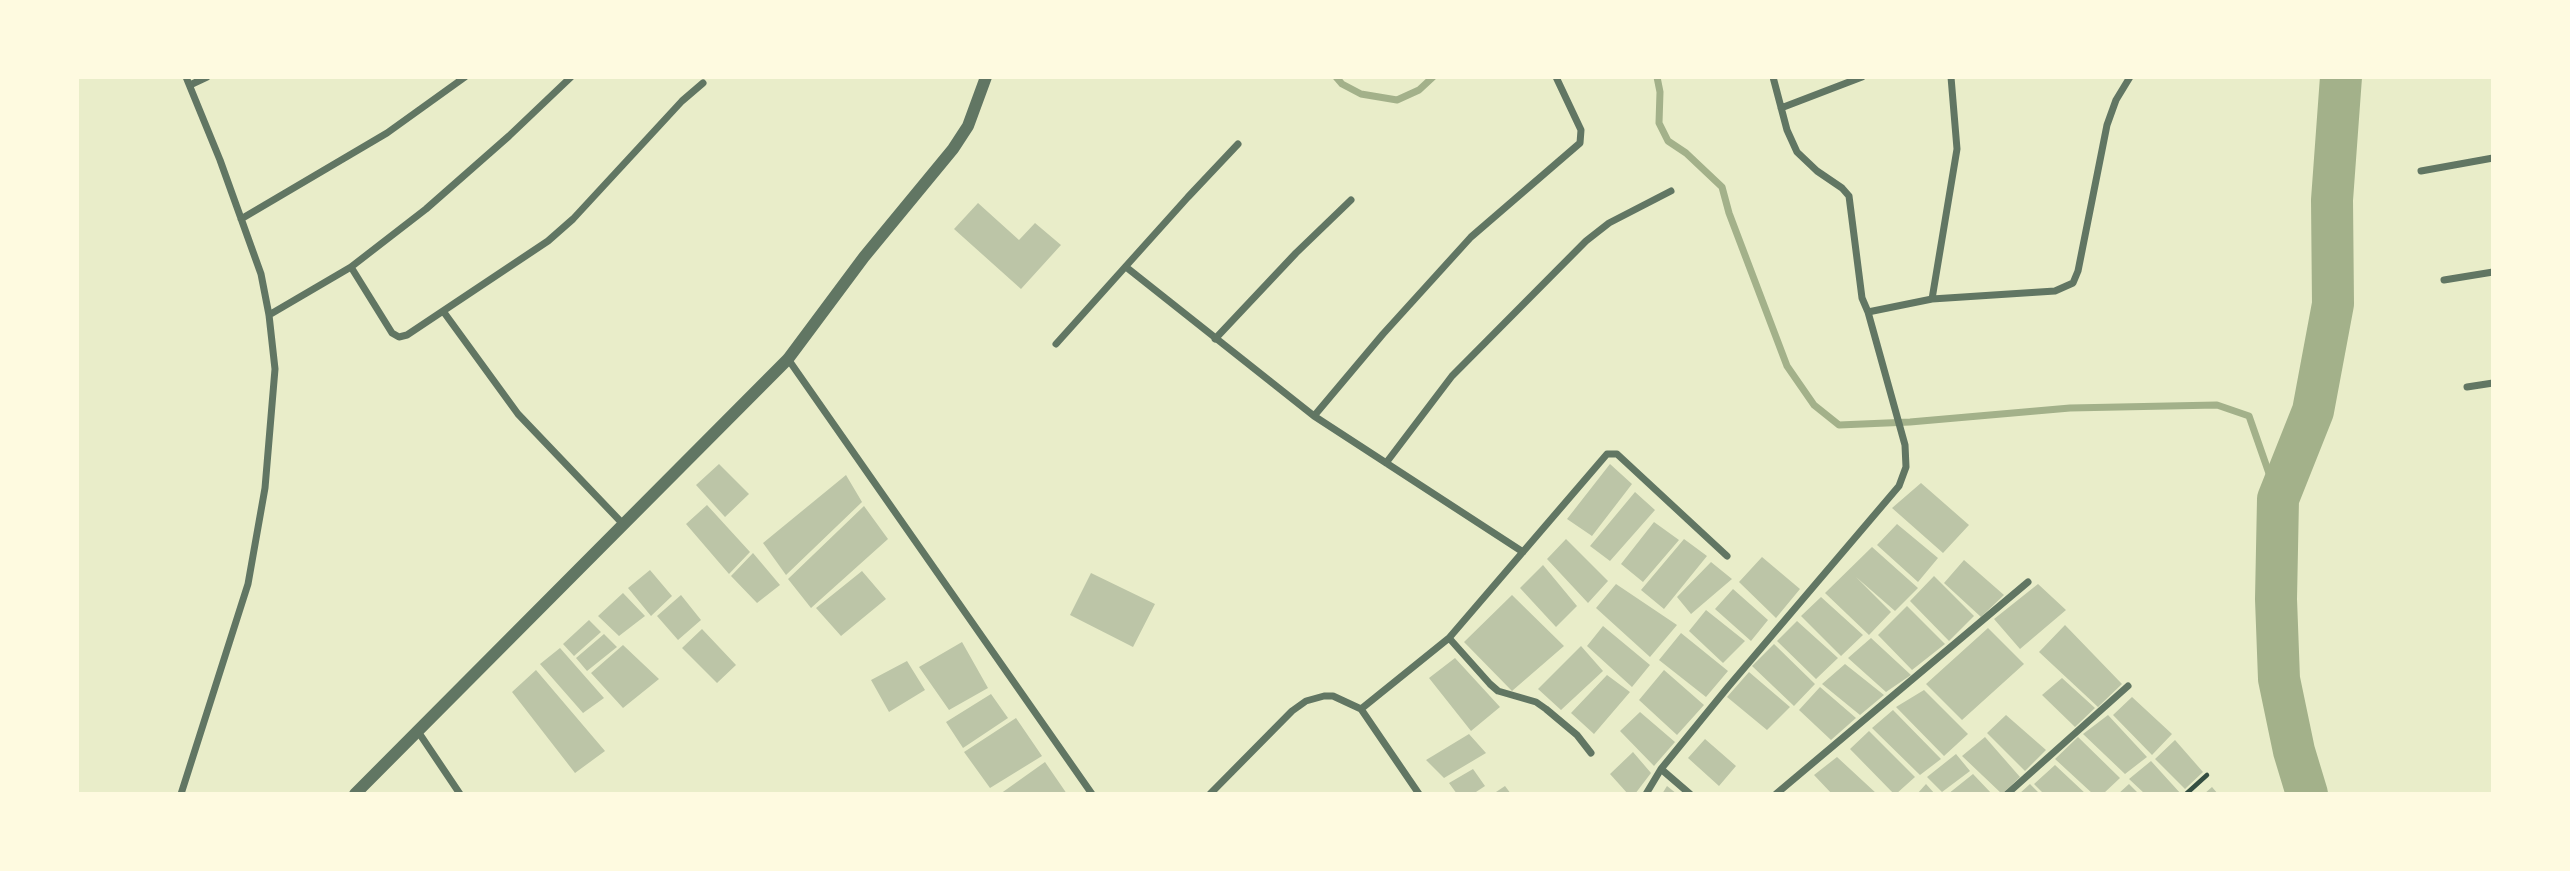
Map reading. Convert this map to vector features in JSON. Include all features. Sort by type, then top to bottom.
[{"type":"street","points":[[181,794],[247,583],[258,536],[275,369],[261,274],[186,77]]},
{"type":"street","points":[[190,85],[207,77]]},
{"type":"street","points":[[241,219],[387,133],[465,77]]},
{"type":"street","points":[[269,315],[351,267],[426,209],[571,77]]},
{"type":"street","points":[[355,794],[788,359],[864,257],[953,149],[968,126],[985,77]]},
{"type":"street","points":[[1314,416],[1383,334],[1471,237],[1580,143],[1581,130],[1556,77]]},
{"type":"street","points":[[1646,794],[1661,769],[1899,486],[1906,467],[1905,444],[1896,409],[1862,298],[1849,196],[1797,152],[1787,130],[1773,77]]},
{"type":"street","points":[[1781,108],[1862,77]]},
{"type":"street","points":[[1932,299],[1957,149],[1951,77]]},
{"type":"street","points":[[1868,312],[1932,299],[2055,291],[2073,283],[2078,271],[2108,125],[2116,100],[2130,77]]},
{"type":"street","points":[[351,267],[392,332],[396,335],[407,335],[515,265],[573,219],[682,101],[703,83]]},
{"type":"street","points":[[1056,344],[1238,144]]},
{"type":"street","points":[[2421,171],[2493,158]]},
{"type":"street","points":[[1386,463],[1452,376],[1586,241],[1609,223],[1671,191]]},
{"type":"street","points":[[1215,340],[1287,262],[1351,200]]},
{"type":"street","points":[[1126,267],[1314,416],[1523,552]]},
{"type":"street","points":[[2444,280],[2493,272]]},
{"type":"street","points":[[443,311],[518,414],[624,524]]},
{"type":"street","points":[[788,359],[1091,794]]},
{"type":"street","points":[[2467,387],[2493,383]]},
{"type":"street","points":[[1361,709],[1449,638],[1598,462],[1611,453],[1616,454],[1727,556]]},
{"type":"street","points":[[1776,794],[2028,582]]},
{"type":"street","points":[[1449,638],[1498,691],[1536,702],[1577,735],[1591,753]]},
{"type":"street","points":[[2007,794],[2128,686]]},
{"type":"street","points":[[1210,794],[1292,711],[1306,701],[1324,696],[1332,696],[1361,709],[1419,794]]},
{"type":"street","points":[[417,730],[460,794]]},
{"type":"street","points":[[1661,769],[1690,794]]},
{"type":"path","points":[[2186,794],[2207,775]]},
{"type":"building","points":[[978,203],[1019,240],[1035,223],[1061,245],[1021,289],[954,229]]},
{"type":"building","points":[[719,464],[749,494],[725,517],[696,485]]},
{"type":"building","points":[[1610,464],[1632,484],[1592,536],[1567,519]]},
{"type":"building","points":[[846,475],[862,502],[786,575],[763,543]]},
{"type":"building","points":[[1921,483],[1969,525],[1943,553],[1892,508]]},
{"type":"building","points":[[1635,492],[1655,510],[1610,561],[1590,546]]},
{"type":"building","points":[[707,505],[750,552],[729,574],[686,524]]},
{"type":"building","points":[[864,506],[888,539],[811,608],[788,579]]},
{"type":"building","points":[[1654,522],[1679,540],[1643,582],[1621,564]]},
{"type":"building","points":[[1897,524],[1938,558],[1918,582],[1877,545]]},
{"type":"building","points":[[1566,539],[1608,581],[1588,603],[1547,559]]},
{"type":"building","points":[[1684,539],[1707,556],[1664,609],[1641,590]]},
{"type":"building","points":[[1872,547],[1918,588],[1895,611],[1856,577],[1891,612],[1869,635],[1825,593]]},
{"type":"building","points":[[753,553],[780,585],[757,603],[731,576]]},
{"type":"building","points":[[1762,557],[1800,589],[1776,618],[1739,582]]},
{"type":"building","points":[[1964,560],[2004,595],[1981,617],[1944,583]]},
{"type":"building","points":[[1711,562],[1732,579],[1691,614],[1677,597]]},
{"type":"building","points":[[1543,565],[1577,606],[1556,627],[1520,588]]},
{"type":"building","points":[[650,570],[672,596],[651,616],[628,588]]},
{"type":"building","points":[[862,571],[886,599],[841,636],[816,608]]},
{"type":"building","points":[[1091,573],[1155,604],[1133,647],[1070,615]]},
{"type":"building","points":[[1934,576],[1974,616],[1949,641],[1910,601]]},
{"type":"building","points":[[1616,584],[1677,625],[1650,657],[1596,608]]},
{"type":"building","points":[[2038,584],[2066,610],[2020,649],[1994,619]]},
{"type":"building","points":[[1733,589],[1768,620],[1751,641],[1715,609]]},
{"type":"building","points":[[623,593],[645,616],[619,636],[598,616]]},
{"type":"building","points":[[681,595],[701,620],[678,640],[657,616]]},
{"type":"building","points":[[1512,595],[1564,646],[1512,691],[1464,642]]},
{"type":"building","points":[[1821,597],[1863,635],[1841,656],[1801,616]]},
{"type":"building","points":[[1907,606],[1945,644],[1912,670],[1878,635]]},
{"type":"building","points":[[1706,610],[1745,641],[1723,663],[1689,631]]},
{"type":"building","points":[[589,620],[601,632],[574,656],[563,644]]},
{"type":"building","points":[[1797,621],[1838,658],[1816,679],[1777,641]]},
{"type":"building","points":[[2065,625],[2122,684],[2098,707],[2039,652]]},
{"type":"building","points":[[1603,626],[1650,665],[1632,687],[1587,646]]},
{"type":"building","points":[[1988,628],[2024,664],[1962,720],[1926,684]]},
{"type":"building","points":[[702,629],[736,665],[717,683],[682,648]]},
{"type":"building","points":[[1681,633],[1728,671],[1706,697],[1659,660]]},
{"type":"building","points":[[604,634],[617,647],[587,671],[576,658]]},
{"type":"building","points":[[1871,638],[1911,675],[1886,692],[1848,658]]},
{"type":"building","points":[[962,642],[988,688],[949,710],[919,667]]},
{"type":"building","points":[[1774,644],[1815,684],[1794,706],[1752,666]]},
{"type":"building","points":[[623,645],[659,679],[623,708],[591,673]]},
{"type":"building","points":[[1581,646],[1603,671],[1561,710],[1538,689]]},
{"type":"building","points":[[560,648],[604,698],[583,713],[540,664]]},
{"type":"building","points":[[1455,658],[1500,707],[1471,731],[1429,678]]},
{"type":"building","points":[[907,661],[925,690],[889,712],[871,680]]},
{"type":"building","points":[[1845,664],[1884,695],[1860,715],[1822,684]]},
{"type":"building","points":[[536,670],[605,751],[575,773],[512,692]]},
{"type":"building","points":[[1664,670],[1704,705],[1677,735],[1639,700]]},
{"type":"building","points":[[1749,672],[1790,707],[1767,730],[1727,697]]},
{"type":"building","points":[[1607,675],[1630,692],[1594,734],[1571,713]]},
{"type":"building","points":[[2062,678],[2095,708],[2075,727],[2042,695]]},
{"type":"building","points":[[1820,687],[1856,718],[1831,740],[1799,710]]},
{"type":"building","points":[[1924,690],[1968,734],[1944,756],[1896,707]]},
{"type":"building","points":[[991,694],[1008,718],[963,748],[946,722]]},
{"type":"building","points":[[2132,697],[2172,734],[2152,755],[2113,715]]},
{"type":"building","points":[[1893,710],[1941,759],[1920,775],[1872,728]]},
{"type":"building","points":[[1640,712],[1675,742],[1654,766],[1620,731]]},
{"type":"building","points":[[2006,715],[2046,750],[2025,771],[1987,733]]},
{"type":"building","points":[[2108,715],[2147,757],[2125,774],[2083,734]]},
{"type":"building","points":[[1016,718],[1042,756],[990,788],[964,752]]},
{"type":"building","points":[[1869,731],[1915,777],[1896,794],[1850,749]]},
{"type":"building","points":[[1469,734],[1486,753],[1444,778],[1426,760]]},
{"type":"building","points":[[1985,737],[2020,777],[2002,794],[1962,756]]},
{"type":"building","points":[[2078,737],[2120,778],[2103,794],[2093,794],[2055,759]]},
{"type":"building","points":[[1705,739],[1736,766],[1719,786],[1688,758]]},
{"type":"building","points":[[2175,740],[2203,772],[2185,789],[2155,759]]},
{"type":"building","points":[[1633,752],[1651,773],[1635,794],[1628,794],[1610,774]]},
{"type":"building","points":[[1956,754],[1970,771],[1942,792],[1927,777]]},
{"type":"building","points":[[1837,757],[1877,794],[1832,794],[1814,775]]},
{"type":"building","points":[[2151,761],[2181,794],[2145,794],[2129,779]]},
{"type":"building","points":[[1045,762],[1067,794],[1000,794]]},
{"type":"building","points":[[2055,765],[2086,794],[2044,794],[2034,784]]},
{"type":"building","points":[[1473,769],[1485,786],[1473,794],[1457,794],[1449,783]]},
{"type":"building","points":[[1973,774],[1992,794],[1948,794]]},
{"type":"building","points":[[1926,784],[1935,794],[1917,794]]},
{"type":"building","points":[[2030,784],[2040,794],[2019,794]]},
{"type":"building","points":[[2129,784],[2139,794],[2118,794]]},
{"type":"building","points":[[1505,786],[1511,794],[1493,794]]},
{"type":"building","points":[[1667,786],[1677,794],[1662,794]]},
{"type":"building","points":[[2212,787],[2218,794],[2204,794]]},
{"type":"waterway","points":[[1336,77],[1342,84],[1361,94],[1397,100],[1419,90],[1433,77]]},
{"type":"waterway","points":[[1657,77],[1660,92],[1659,123],[1668,141],[1686,153],[1722,187],[1729,213],[1787,366],[1814,405],[1839,425],[1910,422],[2070,408],[2217,405],[2249,416],[2278,499]]},
{"type":"waterway","points":[[2307,794],[2294,751],[2279,679],[2276,599],[2278,499],[2313,411],[2333,304],[2332,200],[2341,77]]}]
